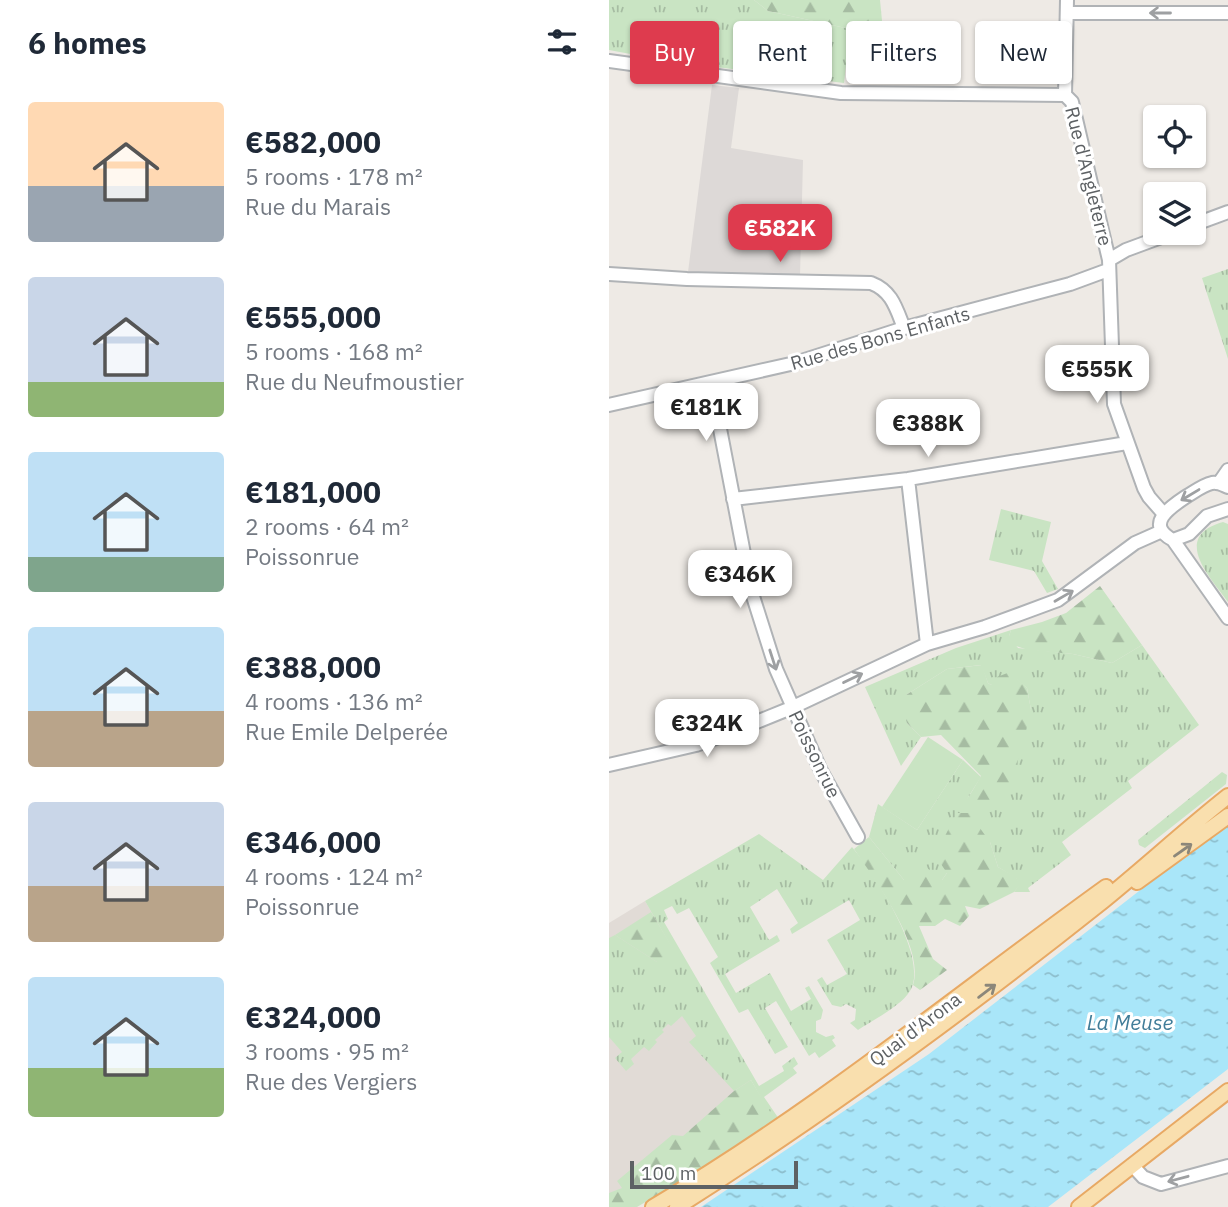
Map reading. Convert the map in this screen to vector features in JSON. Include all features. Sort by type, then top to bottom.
[{"type":"main road","name":"Quai d'Arona","points":[[653,1207],[745,1150],[827,1094],[1170,842],[1228,796]]},
{"type":"main road","points":[[1105,900],[1125,890],[1228,816]]},
{"type":"main road","name":"Quai d'Arona","points":[[677,1207],[833,1104],[933,1032],[1105,900],[1170,842]]},
{"type":"main road","points":[[1079,1207],[1228,1091]]},
{"type":"street","points":[[1067,7],[1228,13]]},
{"type":"street","name":"Rue d'Angleterre","points":[[1067,7],[1065,95],[1072,102],[1109,265],[1114,404],[1149,497],[1163,513]]},
{"type":"street","points":[[609,61],[841,93],[1065,95]]},
{"type":"street","points":[[1206,220],[1228,212]]},
{"type":"street","name":"Rue des Bons Enfants","points":[[609,405],[795,363],[904,328],[1070,284],[1109,265],[1126,250],[1143,244]]},
{"type":"street","points":[[609,274],[871,283],[884,288],[894,302],[904,328]]},
{"type":"street","name":"Poissonrue","points":[[711,382],[751,590],[776,669],[821,771],[858,837]]},
{"type":"street","points":[[733,499],[908,479],[1127,443]]},
{"type":"street","points":[[1228,470],[1223,485],[1208,484],[1163,513],[1160,522],[1228,618]]},
{"type":"street","points":[[908,479],[927,644]]},
{"type":"street","points":[[609,765],[696,745],[727,734],[791,708],[927,644],[985,627],[1058,600],[1135,543],[1168,535],[1189,534],[1207,516],[1227,512]]},
{"type":"street","points":[[1189,534],[1194,570]]},
{"type":"street","points":[[1132,1165],[1143,1177],[1161,1184],[1228,1166]]},
{"type":"shaded area","points":[[712,85],[739,88],[731,148],[803,160],[800,276],[688,272]]},
{"type":"shaded area","points":[[645,901],[774,1121],[609,1207],[609,923]]},
{"type":"green space","points":[[609,0],[754,0],[768,11],[814,21],[733,21],[733,69],[719,67],[719,21],[630,21],[630,54],[609,50]]},
{"type":"green space","points":[[754,0],[880,0],[882,21],[846,21],[846,28],[832,25],[832,21],[814,21],[768,11]]},
{"type":"green space","points":[[832,25],[846,28],[844,83],[832,82]]},
{"type":"green space","points":[[1228,269],[1228,359],[1202,278]]},
{"type":"green space","points":[[1001,509],[1051,522],[1042,561],[1058,589],[1047,593],[1034,571],[989,560]]},
{"type":"green space","points":[[1223,522],[1228,524],[1228,602],[1205,570],[1197,548],[1199,537],[1207,529]]},
{"type":"green space","points":[[1100,586],[1142,645],[1112,663],[1073,654],[1028,650],[1010,644],[1011,630],[1066,613]]},
{"type":"green space","points":[[1011,630],[1009,636],[1018,648],[1073,654],[1112,663],[1142,645],[1199,725],[1128,781],[1132,788],[1062,842],[1071,855],[1028,888],[1030,892],[1014,892],[1019,885],[1016,878],[998,867],[990,842],[947,873],[942,880],[904,880],[869,837],[878,804],[917,830],[963,760],[981,777],[967,799],[1031,710],[1027,688],[1009,673],[991,685],[981,665],[947,669],[906,695],[907,723],[921,737],[901,766],[865,687],[956,648]]},
{"type":"green space","points":[[982,665],[991,685],[997,677],[1010,672],[1027,688],[1031,710],[1021,752],[1005,793],[979,811],[971,807],[967,800],[981,776],[941,735],[921,737],[907,723],[902,707],[906,695],[947,669]]},
{"type":"green space","points":[[928,737],[963,760],[917,830],[882,807]]},
{"type":"green space","points":[[1222,772],[1227,775],[1226,784],[1145,848],[1139,845],[1138,840]]},
{"type":"green space","points":[[957,813],[969,813],[990,842],[998,867],[1016,877],[1020,885],[1014,892],[980,909],[965,906],[969,916],[960,926],[945,919],[935,926],[919,926],[933,959],[947,970],[920,990],[913,985],[915,970],[905,933],[896,914],[854,849],[869,837],[904,880],[927,868],[942,880],[947,873],[935,855]]},
{"type":"green space","points":[[759,834],[823,880],[852,847],[897,916],[912,958],[914,976],[906,997],[858,1030],[850,1023],[855,1020],[856,1009],[846,1004],[841,1007],[832,1005],[817,980],[822,977],[827,985],[847,974],[827,940],[860,920],[849,900],[792,934],[790,929],[798,923],[777,889],[750,907],[769,940],[777,935],[780,941],[725,974],[736,993],[770,973],[791,1011],[811,999],[805,988],[809,986],[823,1010],[821,1019],[816,1021],[816,1032],[826,1037],[833,1035],[835,1038],[832,1040],[836,1046],[819,1058],[815,1052],[809,1056],[776,1001],[765,1008],[788,1047],[775,1054],[748,1009],[739,1013],[710,963],[718,957],[689,908],[677,914],[672,906],[664,910],[668,919],[664,922],[759,1086],[784,1071],[782,1066],[794,1057],[798,1064],[793,1068],[797,1073],[764,1097],[779,1119],[774,1121],[751,1080],[734,1091],[689,1042],[696,1036],[682,1016],[662,1030],[664,1032],[655,1040],[657,1042],[649,1051],[644,1047],[631,1059],[634,1064],[626,1071],[615,1058],[622,1052],[609,1037],[609,938],[615,935],[657,962],[680,962],[645,901]]},
{"type":"green space","points":[[651,912],[681,962],[657,962],[615,935]]},
{"type":"green space","points":[[751,1080],[772,1115],[774,1121],[770,1129],[637,1207],[609,1207],[609,1193],[622,1188],[617,1181],[672,1135],[683,1136],[734,1091]]},
{"type":"water","name":"La Meuse","points":[[1228,822],[1228,1069],[1048,1207],[701,1207],[929,1054]]}]
